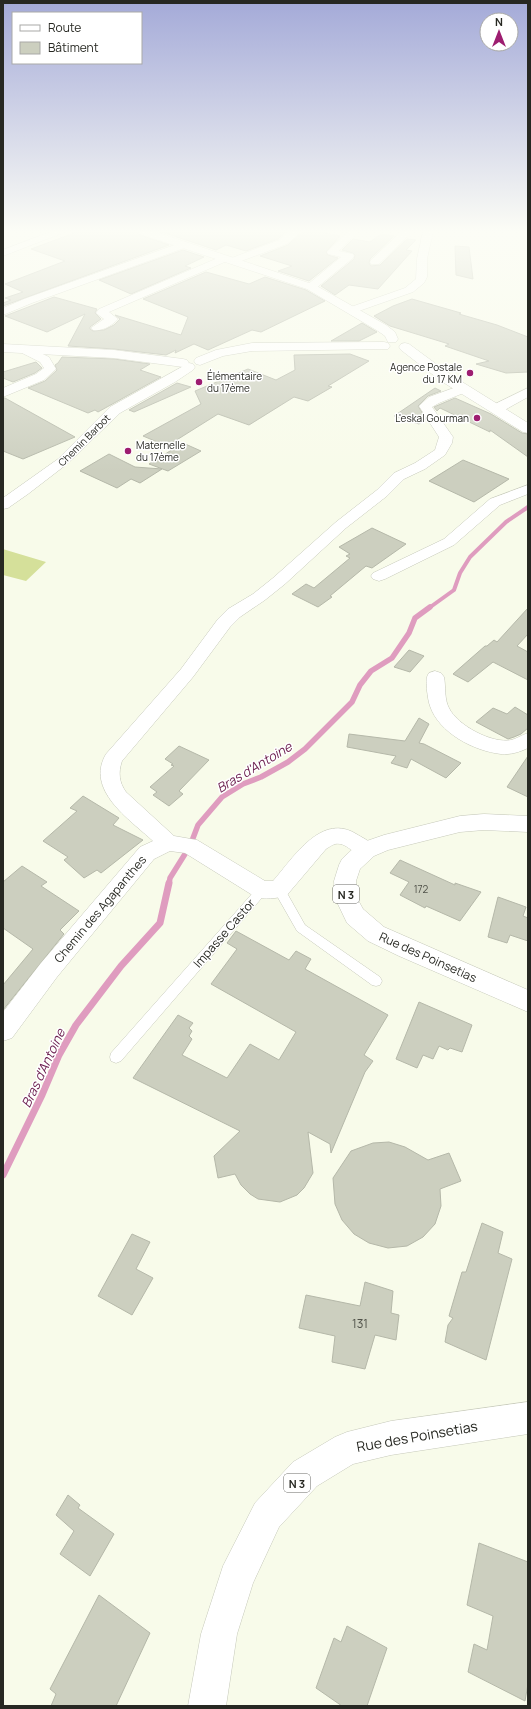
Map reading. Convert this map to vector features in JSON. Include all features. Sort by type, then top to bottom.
[{"type":"street","points":[[97,328],[112,319],[102,313],[103,312]]},
{"type":"street","points":[[355,312],[391,335],[388,342]]},
{"type":"street","points":[[3,348],[114,354],[191,364],[220,353],[252,347],[406,342],[405,347],[462,389],[528,429]]},
{"type":"street","points":[[3,393],[40,377],[50,369],[50,365],[47,361],[26,350]]},
{"type":"street","name":"Chemin Barbot","points":[[3,506],[34,485],[59,465],[81,445],[114,410],[176,377],[191,364]]},
{"type":"street","points":[[168,844],[112,789],[108,770],[113,760],[206,648],[224,623],[234,613],[259,597],[280,580],[341,525],[382,493],[399,476],[420,466],[440,452],[445,443],[446,437],[425,406],[434,400],[462,389]]},
{"type":"street","points":[[496,409],[528,392]]},
{"type":"street","points":[[380,576],[449,542],[495,502],[528,489]]},
{"type":"street","points":[[436,677],[439,706],[448,720],[459,729],[480,741],[498,746],[510,747],[528,740]]},
{"type":"street","name":"Rue des Poinsetias","points":[[528,824],[484,822],[460,824],[384,843],[366,850],[350,865],[345,881],[346,898],[355,916],[376,934],[407,949],[528,1001]]},
{"type":"street","name":"Impasse Castor","points":[[271,889],[319,844],[332,836],[346,837],[366,850]]},
{"type":"street","name":"Chemin des Agapanthes","points":[[3,1030],[49,970],[147,853],[168,844],[190,846],[271,889]]},
{"type":"street","name":"Rue des Poinsetias","points":[[207,1706],[220,1634],[236,1579],[267,1515],[305,1474],[347,1449],[391,1438],[528,1418]]},
{"type":"lane","points":[[271,889],[301,928],[376,981]]},
{"type":"lane","name":"Impasse Castor","points":[[116,1057],[271,889]]},
{"type":"green space","points":[[3,549],[46,562],[26,581],[3,575]]},
{"type":"building","points":[[16,312],[96,312],[95,313],[101,319],[90,327],[93,331],[104,330],[114,325],[120,319],[115,315],[181,335],[188,317],[175,312],[303,312],[261,332],[252,330],[208,350],[194,344],[175,353],[176,350],[166,355],[114,349],[68,346],[85,314],[47,332],[5,316]]},
{"type":"building","points":[[382,312],[457,312],[461,313],[459,314],[497,325],[528,337],[528,372],[506,373],[476,364],[489,361],[445,346],[449,344],[390,326],[374,316]]},
{"type":"building","points":[[362,323],[377,332],[359,341],[331,341]]},
{"type":"building","points":[[350,354],[369,361],[328,386],[332,387],[308,401],[294,397],[249,425],[218,414],[167,446],[143,436],[201,404],[195,391],[248,369],[276,380],[295,370],[294,355]]},
{"type":"building","points":[[62,357],[114,359],[150,364],[140,370],[161,377],[98,412],[95,410],[88,413],[28,388],[45,381],[57,370],[55,365]]},
{"type":"building","points":[[36,362],[42,368],[35,373],[13,382],[3,378],[3,372]]},
{"type":"building","points":[[177,383],[191,387],[134,412],[129,410]]},
{"type":"building","points":[[435,388],[441,391],[428,396],[418,406],[426,419],[419,424],[394,416]]},
{"type":"building","points":[[3,398],[75,437],[23,459],[3,451]]},
{"type":"building","points":[[455,398],[491,414],[522,433],[528,434],[528,457],[490,430],[490,432],[440,408],[437,411],[434,407]]},
{"type":"building","points":[[183,443],[201,451],[168,471],[149,464]]},
{"type":"building","points":[[109,454],[135,467],[162,469],[140,483],[131,479],[117,488],[80,471]]},
{"type":"building","points":[[463,460],[509,479],[474,502],[429,481]]},
{"type":"building","points":[[372,528],[406,544],[372,568],[366,566],[330,596],[332,597],[318,607],[292,594],[306,584],[314,588],[350,558],[346,556],[350,554],[339,547]]},
{"type":"building","points":[[528,608],[528,634],[517,646],[528,652],[528,680],[493,662],[468,682],[453,674],[485,646],[494,640],[497,642]]},
{"type":"building","points":[[409,650],[424,656],[410,672],[394,667]]},
{"type":"building","points":[[515,707],[528,715],[528,728],[521,734],[514,737],[508,739],[476,722],[493,708],[507,714]]},
{"type":"building","points":[[419,718],[429,724],[419,743],[424,744],[461,763],[446,778],[411,759],[407,768],[391,763],[396,756],[347,747],[349,734],[405,741]]},
{"type":"building","points":[[179,746],[209,760],[179,791],[183,794],[169,806],[153,795],[157,792],[150,787],[174,766],[165,759]]},
{"type":"building","points":[[528,756],[528,797],[507,787]]},
{"type":"building","points":[[83,796],[119,818],[113,825],[143,840],[101,873],[97,870],[84,878],[64,860],[68,857],[43,841],[77,811],[70,808]]},
{"type":"building","points":[[400,860],[455,885],[455,883],[481,892],[460,921],[426,906],[425,908],[400,895],[409,882],[390,873]]},
{"type":"building","points":[[22,866],[47,882],[41,886],[79,911],[60,930],[64,934],[3,1010],[3,985],[33,949],[3,928],[3,882]]},
{"type":"building","points":[[498,897],[526,907],[523,916],[528,918],[528,941],[510,935],[507,943],[488,937]]},
{"type":"building","points":[[236,931],[289,960],[296,951],[311,959],[305,969],[388,1015],[364,1055],[373,1061],[365,1072],[331,1153],[330,1144],[308,1132],[313,1173],[304,1188],[297,1195],[280,1202],[258,1199],[250,1194],[241,1185],[235,1174],[218,1178],[214,1156],[240,1131],[133,1078],[178,1015],[193,1023],[189,1028],[192,1031],[189,1036],[192,1039],[182,1055],[227,1078],[250,1044],[279,1060],[296,1032],[211,984],[237,949],[227,943]]},
{"type":"building","points":[[419,1002],[472,1025],[462,1052],[450,1048],[448,1050],[439,1046],[433,1059],[423,1055],[417,1068],[396,1059]]},
{"type":"building","points":[[389,1142],[405,1147],[428,1160],[449,1153],[461,1181],[440,1189],[441,1206],[435,1224],[423,1237],[407,1246],[388,1248],[369,1243],[354,1234],[342,1220],[335,1204],[333,1178],[351,1151],[373,1143]]},
{"type":"building","points":[[482,1223],[503,1232],[498,1253],[512,1259],[486,1360],[445,1342],[448,1325],[453,1318],[449,1316],[462,1272],[466,1272]]},
{"type":"building","points":[[132,1234],[150,1242],[136,1269],[153,1278],[132,1315],[98,1296]]},
{"type":"building","points":[[365,1282],[393,1291],[391,1313],[399,1315],[396,1340],[375,1335],[365,1369],[332,1362],[335,1336],[299,1328],[306,1295],[360,1306]]},
{"type":"building","points":[[68,1495],[80,1505],[78,1508],[114,1534],[90,1576],[60,1554],[74,1531],[56,1515]]},
{"type":"building","points":[[479,1543],[528,1562],[528,1684],[525,1701],[468,1672],[474,1644],[487,1650],[493,1616],[467,1605]]},
{"type":"building","points":[[99,1595],[150,1633],[116,1706],[51,1706],[56,1694],[50,1689]]},
{"type":"building","points":[[347,1626],[387,1648],[367,1706],[342,1706],[316,1688],[334,1638],[341,1642]]},
{"type":"waterway","name":"Bras d'Antoine","points":[[429,608],[454,590],[460,573],[470,557],[506,522],[528,507]]},
{"type":"waterway","name":"Bras d'Antoine","points":[[169,884],[170,878],[190,846],[198,825],[222,797],[243,784],[261,777],[288,762],[305,749],[352,702],[360,685],[371,671],[392,658],[409,633],[415,618],[430,607]]},
{"type":"waterway","name":"Bras d'Antoine","points":[[3,1175],[42,1095],[59,1055],[76,1025],[121,966],[160,923],[169,883]]},
{"type":"place","name":"Agence Postale du 17 KM","points":[[470,373]]},
{"type":"place","name":"Élémentaire du 17ème","points":[[199,382]]},
{"type":"place","name":"L'eskal Gourman","points":[[477,418]]},
{"type":"place","name":"Maternelle du 17ème","points":[[128,451]]}]
